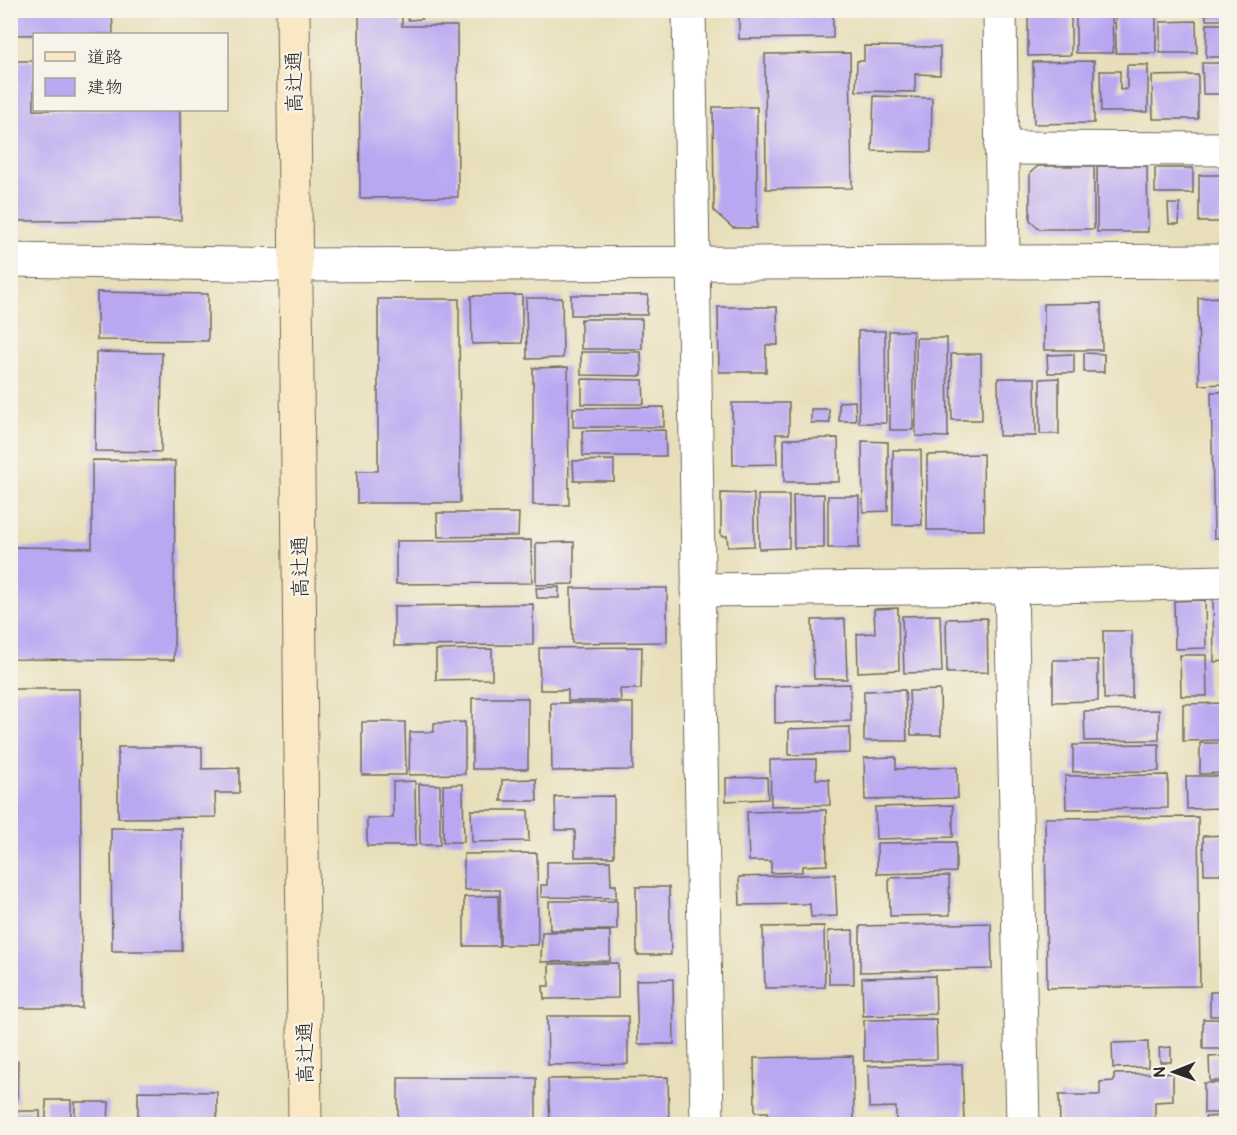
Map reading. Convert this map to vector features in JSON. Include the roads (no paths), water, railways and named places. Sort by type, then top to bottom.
[{"type":"street","name":"高辻通","points":[[293,10],[305,1125]]},
{"type":"street","points":[[689,10],[707,1125]]},
{"type":"street","points":[[1000,10],[1002,262]]},
{"type":"street","points":[[1001,148],[1227,148]]},
{"type":"street","points":[[10,260],[297,265],[1227,261]]},
{"type":"street","points":[[698,590],[1227,582]]},
{"type":"street","points":[[1011,587],[1023,1125]]}]
